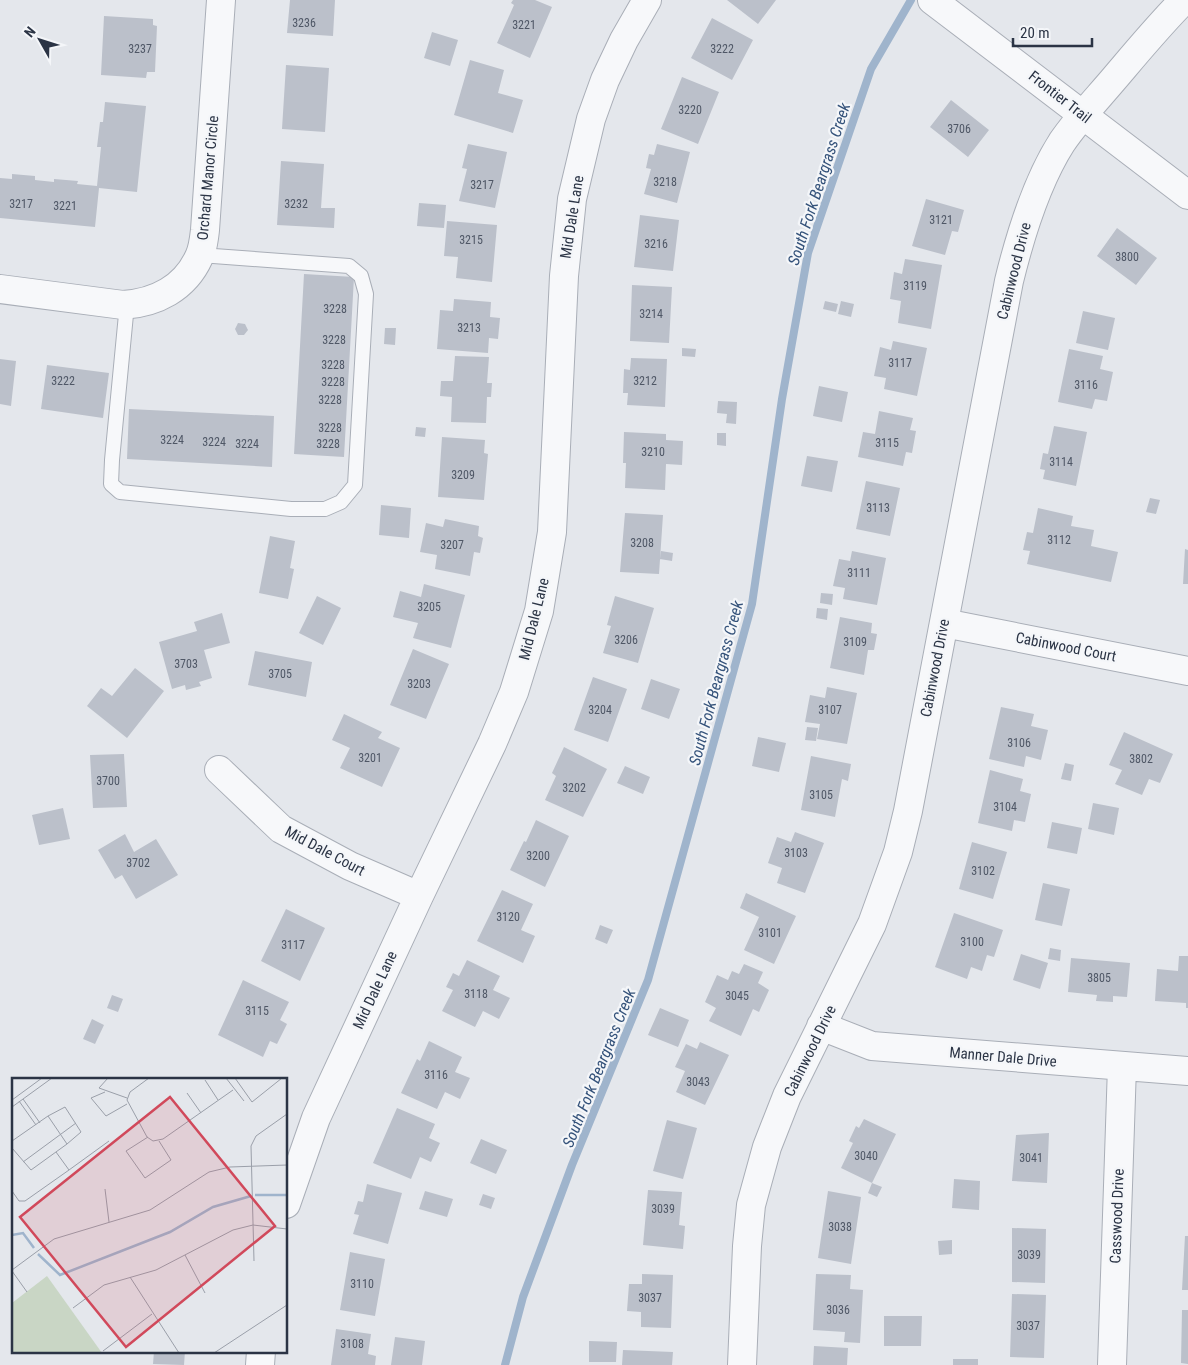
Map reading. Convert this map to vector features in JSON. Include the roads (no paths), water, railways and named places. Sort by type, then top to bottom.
[{"type":"street","name":"Orchard Manor Circle","points":[[0,289],[128,304],[141,303],[158,298],[173,289],[191,271],[200,256],[206,230],[221,0]]},
{"type":"street","name":"Mid Dale Lane","points":[[288,1198],[316,1118],[492,744],[514,692],[539,611],[552,532],[564,276],[572,199],[591,119],[605,80],[624,40],[647,0]]},
{"type":"street","name":"Cabinwood Drive","points":[[742,1365],[747,1246],[751,1205],[767,1147],[787,1096],[872,924],[898,852],[908,811],[1009,281],[1017,248],[1034,201],[1062,142],[1082,115],[1184,0]]},
{"type":"street","name":"Frontier Trail","points":[[936,3],[1188,195]]},
{"type":"street","name":"Cabinwood Court","points":[[944,623],[1188,671]]},
{"type":"street","name":"Mid Dale Court","points":[[219,770],[281,829],[350,866],[419,896]]},
{"type":"street","name":"Manner Dale Drive","points":[[821,1026],[872,1046],[1188,1071]]},
{"type":"street","name":"Casswood Drive","points":[[1112,1365],[1122,1066]]},
{"type":"street","points":[[260,1352],[260,1365]]},
{"type":"lane","points":[[128,304],[111,484],[120,492],[291,509],[324,509],[340,502],[354,485],[366,294],[361,276],[349,266],[200,256]]},
{"type":"waterway","name":"South Fork Beargrass Creek","points":[[505,1365],[523,1297],[572,1165],[648,980],[752,604],[782,399],[808,253],[871,69],[911,0]]}]
